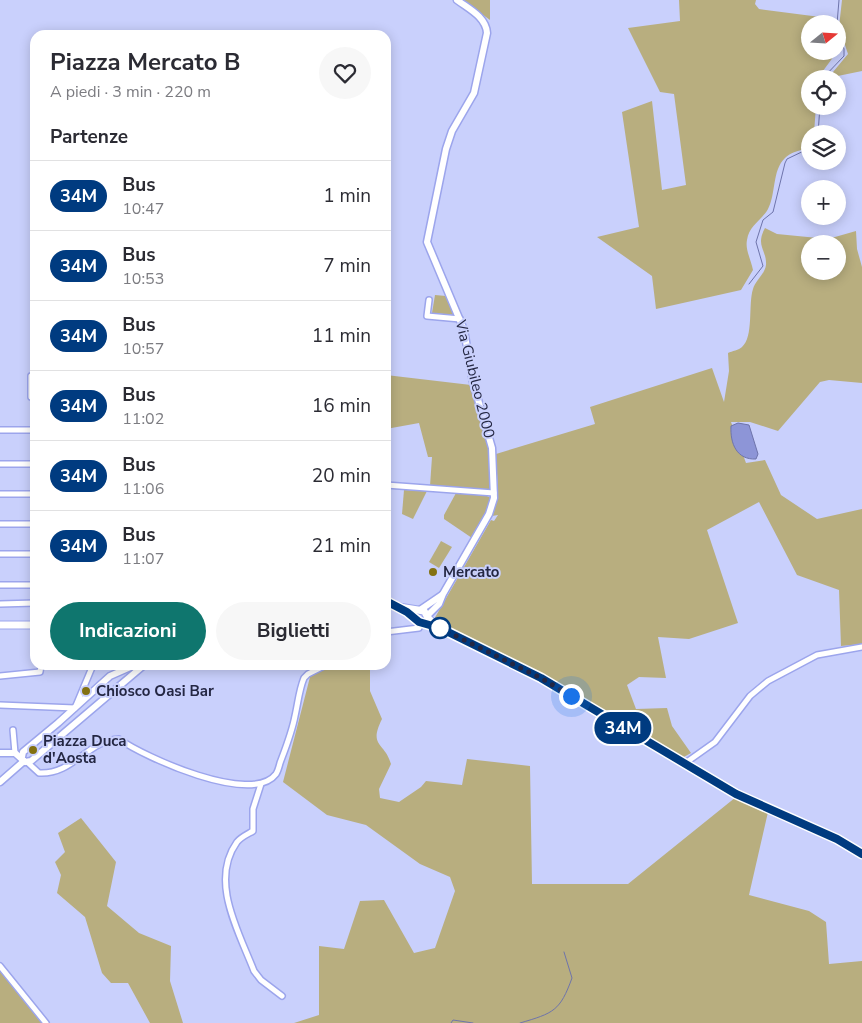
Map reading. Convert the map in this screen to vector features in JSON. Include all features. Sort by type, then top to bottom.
[{"type":"main road","points":[[391,604],[541,678],[736,794],[837,839],[862,854]]},
{"type":"main road","points":[[399,608],[426,612],[422,620]]},
{"type":"main road","points":[[0,626],[30,625]]},
{"type":"street","name":"Via Giubileo 2000","points":[[422,620],[437,608],[443,594],[489,514],[494,493],[492,448],[473,382],[461,320],[427,242],[446,149],[452,131],[474,92],[487,33],[486,26],[480,17],[458,0]]},
{"type":"street","points":[[429,300],[427,316],[461,320]]},
{"type":"street","points":[[0,430],[30,430]]},
{"type":"street","points":[[0,464],[30,464]]},
{"type":"street","points":[[391,485],[494,493]]},
{"type":"street","points":[[0,494],[30,494]]},
{"type":"street","points":[[0,524],[30,524]]},
{"type":"street","points":[[0,554],[30,554]]},
{"type":"street","points":[[0,585],[30,585]]},
{"type":"street","points":[[420,611],[443,594]]},
{"type":"street","points":[[0,604],[30,603]]},
{"type":"street","points":[[391,630],[422,620],[448,632]]},
{"type":"street","points":[[684,764],[714,742],[750,696],[768,681],[817,655],[862,647]]},
{"type":"street","points":[[0,676],[40,672],[40,670]]},
{"type":"street","points":[[75,708],[91,670]]},
{"type":"street","points":[[25,762],[23,752],[110,676],[123,670]]},
{"type":"street","points":[[0,781],[49,745],[138,670]]},
{"type":"street","points":[[0,753],[15,753],[38,773],[57,772],[94,748],[119,739],[134,750],[186,771],[217,780],[260,784],[273,776],[279,769],[287,746],[304,678],[316,670]]},
{"type":"street","points":[[0,705],[75,708]]},
{"type":"street","points":[[13,730],[15,753]]},
{"type":"street","points":[[42,737],[49,745]]},
{"type":"street","points":[[260,784],[253,809],[253,831],[236,844],[226,872],[225,889],[254,970],[261,980],[282,996]]},
{"type":"street","points":[[0,966],[46,1022]]},
{"type":"shaded area","points":[[463,0],[490,0],[490,20]]},
{"type":"shaded area","points":[[679,0],[756,0],[755,4],[759,9],[805,15],[801,15],[801,60],[831,60],[824,70],[801,70],[801,115],[815,115],[815,125],[801,125],[801,150],[789,155],[781,163],[776,175],[768,209],[750,230],[747,247],[753,270],[741,290],[656,309],[652,276],[597,237],[639,227],[622,112],[652,101],[662,190],[686,185],[674,94],[660,92],[628,28],[680,21]]},
{"type":"shaded area","points":[[842,0],[862,0],[862,71],[846,74],[846,70],[835,70],[843,60],[846,60],[848,54],[846,48],[846,15],[840,15]]},
{"type":"shaded area","points":[[765,228],[777,234],[801,236],[801,280],[846,280],[846,235],[842,235],[856,231],[857,249],[862,267],[862,383],[829,380],[820,382],[778,431],[750,422],[731,422],[746,463],[765,460],[781,495],[817,519],[862,509],[862,644],[841,646],[839,590],[797,575],[759,502],[707,530],[738,623],[689,639],[658,637],[666,678],[639,677],[627,685],[636,709],[667,708],[672,726],[691,753],[682,758],[433,621],[491,520],[494,521],[498,515],[492,516],[498,492],[496,454],[595,424],[590,407],[712,368],[724,402],[729,371],[728,353],[741,348],[746,342],[753,289],[766,265],[761,239]]},
{"type":"shaded area","points":[[435,295],[446,296],[456,315],[432,313]]},
{"type":"shaded area","points":[[391,376],[471,385],[489,444],[492,489],[488,491],[430,486],[432,457],[428,457],[419,423],[391,428]]},
{"type":"shaded area","points":[[404,490],[427,491],[413,519],[402,514]]},
{"type":"shaded area","points":[[456,493],[491,498],[487,513],[472,538],[444,519],[444,515]]},
{"type":"shaded area","points":[[441,541],[452,547],[439,568],[429,562]]},
{"type":"shaded area","points":[[322,670],[370,670],[370,691],[382,719],[378,728],[377,740],[391,764],[379,789],[380,798],[399,802],[421,787],[426,781],[462,785],[467,759],[530,766],[532,884],[628,884],[736,797],[768,812],[749,895],[809,911],[826,922],[829,964],[862,961],[862,1023],[294,1023],[319,1015],[319,946],[344,949],[360,901],[384,900],[414,953],[435,948],[455,891],[450,877],[420,864],[366,825],[327,815],[283,782],[310,677]]},
{"type":"shaded area","points":[[81,818],[116,862],[107,906],[139,933],[171,946],[170,981],[183,1023],[150,1023],[128,983],[111,983],[102,973],[85,917],[57,893],[61,875],[55,862],[65,852],[58,833]]},
{"type":"shaded area","points":[[0,969],[44,1023],[0,1023]]},
{"type":"water","points":[[738,423],[749,425],[758,454],[756,459],[749,459],[739,454],[733,445],[731,426]]},
{"type":"waterway","points":[[838,15],[839,0]]},
{"type":"waterway","points":[[831,70],[840,60]]},
{"type":"waterway","points":[[819,115],[819,125]]},
{"type":"waterway","points":[[749,284],[763,266],[756,242],[763,220],[773,212],[785,163],[787,159],[801,152]]},
{"type":"waterway","points":[[520,1023],[548,1013],[564,998],[572,978],[564,952]]},
{"type":"waterway","points":[[451,1023],[453,1020],[473,1023]]},
{"type":"bus line","name":"34M","points":[[391,604],[407,612],[419,622],[440,628],[541,678],[615,724],[736,794],[837,839],[862,854]]},
{"type":"place","name":"Mercato","points":[[433,572]]},
{"type":"place","name":"Chiosco Oasi Bar","points":[[86,691]]},
{"type":"place","name":"Piazza Duca d'Aosta","points":[[33,750]]},
{"type":"route","points":[[440,628],[541,678],[571,696]]}]
